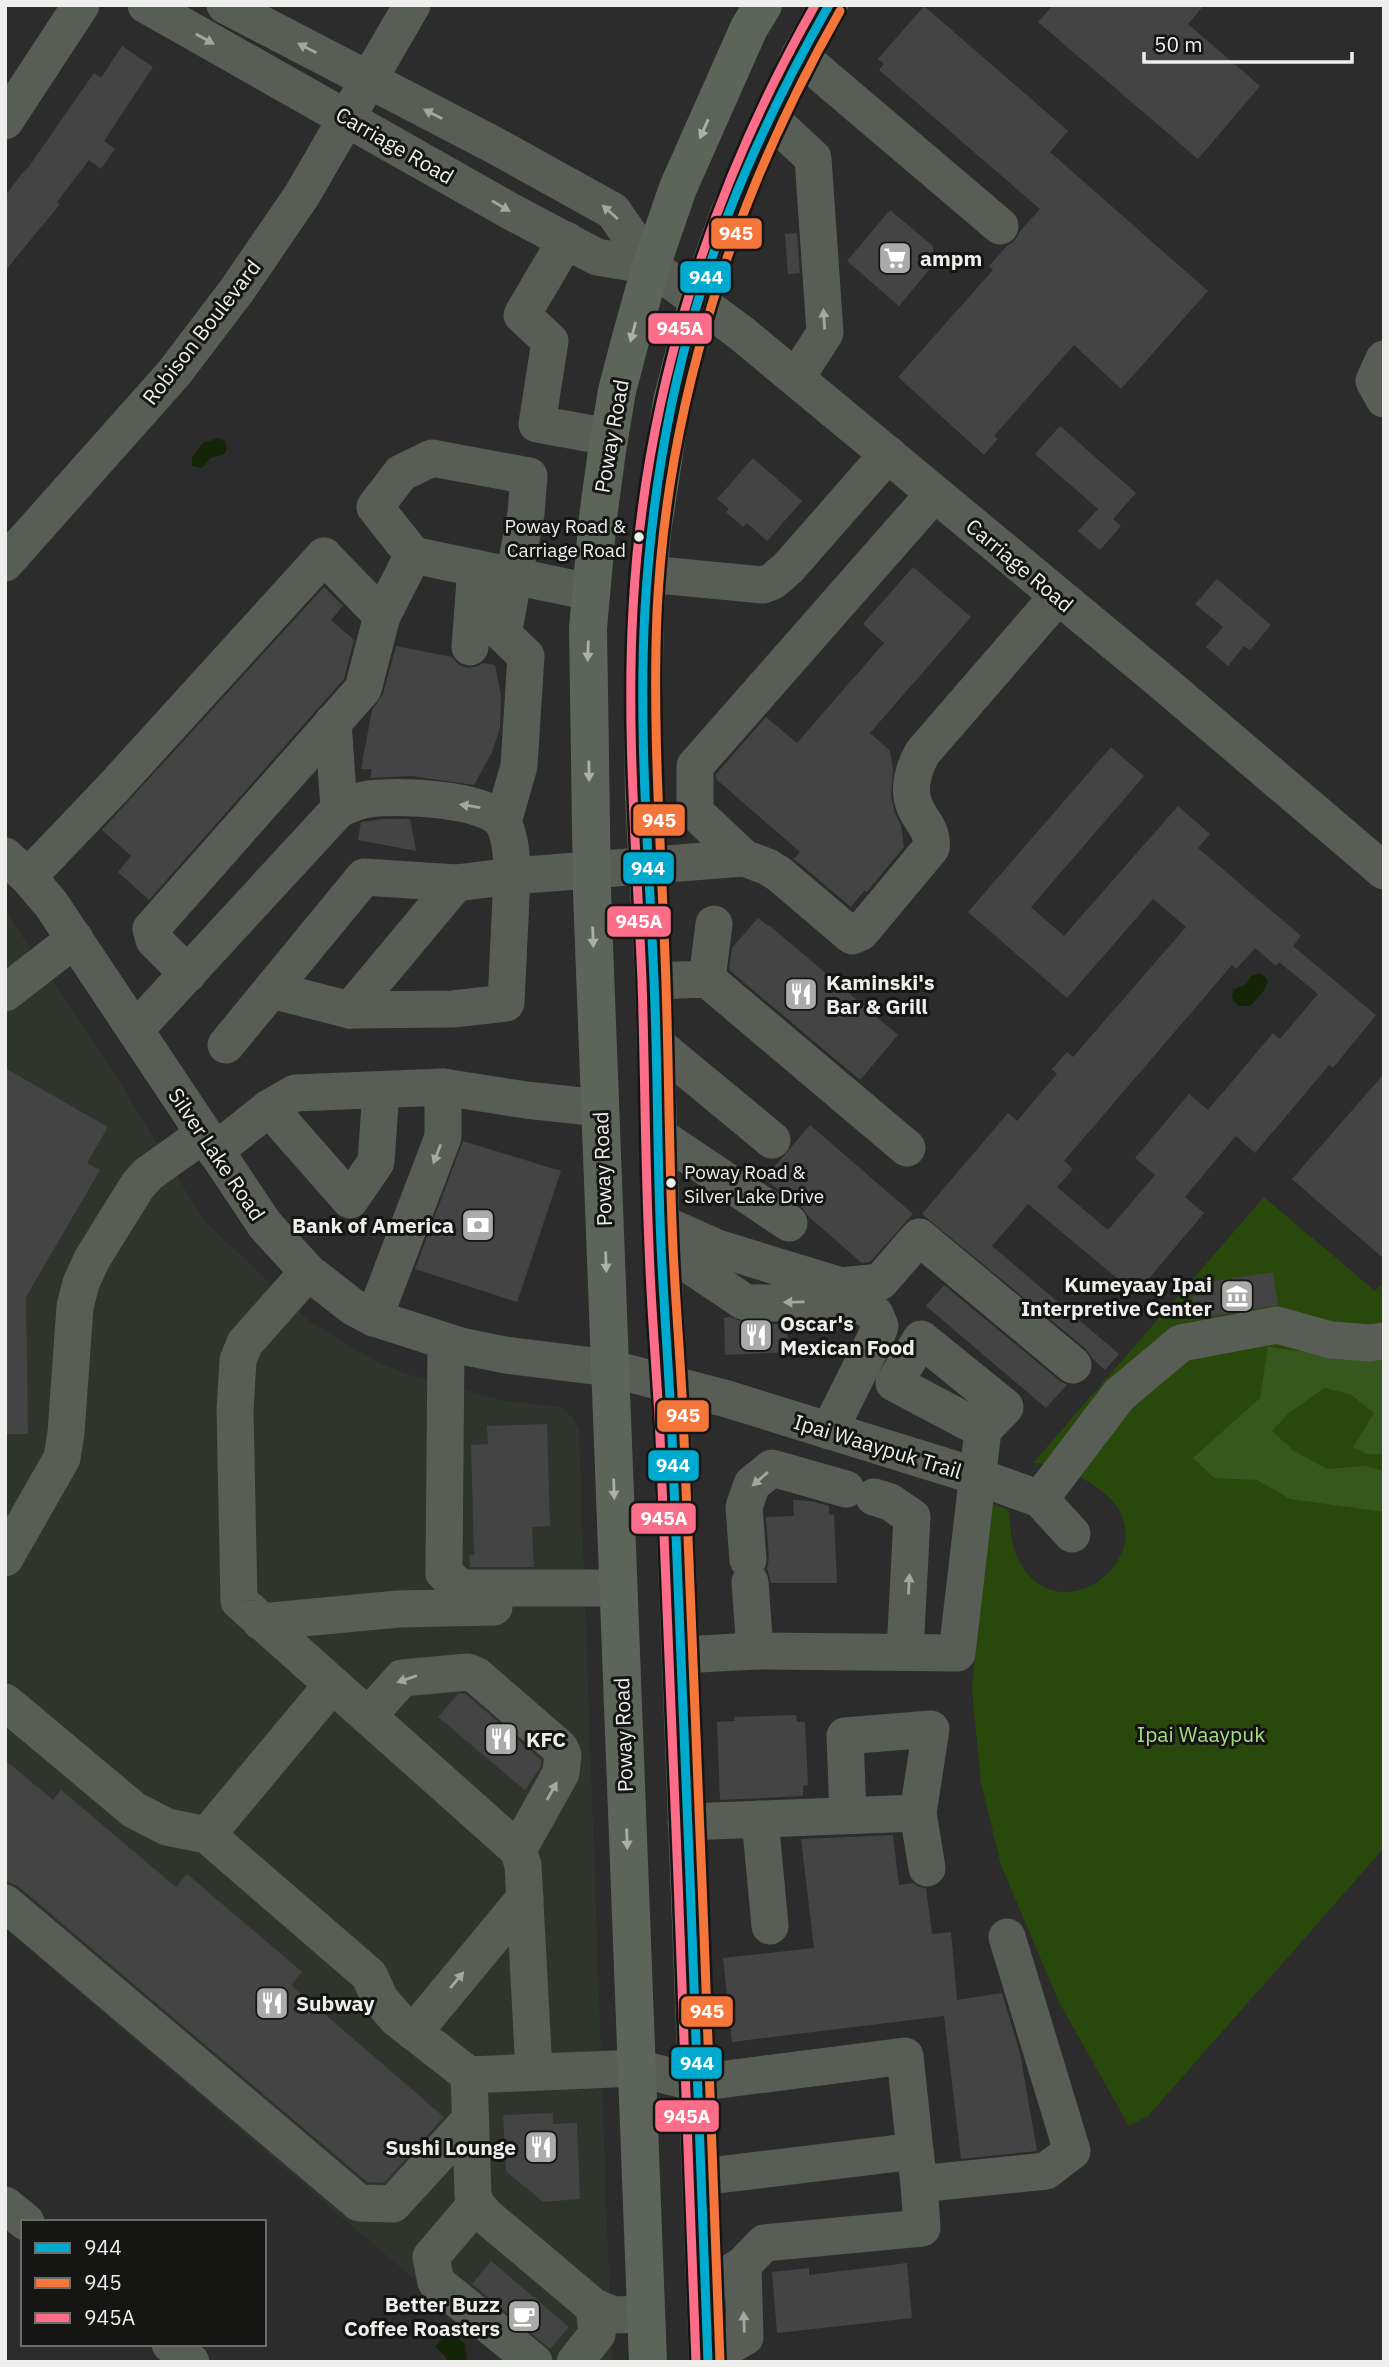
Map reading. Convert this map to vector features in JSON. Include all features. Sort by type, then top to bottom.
[{"type":"main road","name":"Poway Road","points":[[648,2362],[591,869],[587,682],[590,592],[617,391],[651,266],[678,188],[749,28],[763,5]]},
{"type":"main road","points":[[708,2360],[670,1385],[661,1235],[654,981],[644,796],[643,668],[648,574],[672,401],[698,301],[729,214],[771,118],[829,5]]},
{"type":"street","points":[[5,121],[81,5]]},
{"type":"street","name":"Carriage Road","points":[[146,5],[510,211],[597,257],[651,266]]},
{"type":"street","name":"Carriage Road","points":[[225,5],[543,171],[613,211],[651,266],[741,332],[1384,871]]},
{"type":"street","name":"Robison Boulevard","points":[[5,564],[174,373],[237,290],[302,195],[412,5]]},
{"type":"street","points":[[800,57],[1000,226]]},
{"type":"street","points":[[771,118],[813,158],[825,333],[796,378]]},
{"type":"street","points":[[566,240],[522,315],[550,341],[537,424],[609,437]]},
{"type":"street","points":[[648,574],[763,585],[773,581],[788,568],[888,454]]},
{"type":"street","points":[[272,990],[350,1010],[453,1009],[506,1003],[512,876],[511,855],[503,822],[519,766],[526,656],[503,634],[515,576],[526,513],[529,476],[432,458],[401,473],[375,507],[414,555],[477,568],[515,576],[590,592]]},
{"type":"street","points":[[934,494],[699,761],[694,772],[695,812],[744,858],[779,874],[852,936],[861,932],[931,848],[933,840],[914,806],[912,795],[917,762],[1058,596]]},
{"type":"street","points":[[188,974],[154,940],[151,929],[363,689],[382,616],[414,555]]},
{"type":"street","points":[[17,867],[112,789],[324,556],[382,616]]},
{"type":"street","points":[[470,647],[477,568]]},
{"type":"street","points":[[333,722],[339,809]]},
{"type":"street","points":[[644,796],[694,793]]},
{"type":"street","points":[[135,1030],[339,809],[366,799],[411,796],[485,808],[503,822]]},
{"type":"street","points":[[226,1045],[364,877],[456,883],[647,864],[744,858]]},
{"type":"street","name":"Silver Lake Road","points":[[17,867],[51,904],[265,1225],[308,1272],[353,1307],[374,1318],[446,1342],[505,1355],[609,1368],[670,1385]]},
{"type":"street","points":[[350,1010],[456,883]]},
{"type":"street","points":[[707,979],[714,924]]},
{"type":"street","points":[[5,993],[75,939]]},
{"type":"street","points":[[654,981],[707,979],[907,1148]]},
{"type":"street","points":[[656,1044],[772,1140]]},
{"type":"street","points":[[5,1558],[62,1458],[75,1307],[81,1283],[92,1259],[143,1180],[295,1093],[443,1087],[600,1108]]},
{"type":"street","points":[[374,1318],[443,1137],[443,1087]]},
{"type":"street","points":[[269,1108],[349,1200],[376,1161],[381,1090]]},
{"type":"street","points":[[658,1135],[789,1223]]},
{"type":"street","points":[[661,1235],[717,1248],[841,1286],[880,1282],[919,1237],[1073,1365]]},
{"type":"street","points":[[661,1235],[743,1301],[847,1301],[865,1306],[876,1314],[880,1326],[875,1339],[829,1431]]},
{"type":"street","points":[[308,1272],[245,1343],[238,1360],[235,1410],[239,1601],[519,1850],[523,1864],[534,2071]]},
{"type":"street","points":[[1040,1499],[1119,1395],[1181,1343],[1277,1325],[1331,1340],[1370,1343],[1384,1341]]},
{"type":"street","points":[[446,1342],[443,1573],[460,1588],[617,1595]]},
{"type":"street","name":"Ipai Waaypuk Trail","points":[[670,1385],[727,1399],[976,1476],[1040,1499],[1072,1534]]},
{"type":"street","points":[[681,1655],[755,1651],[957,1653],[983,1430]]},
{"type":"street","points":[[755,1651],[744,1507],[751,1484],[772,1468],[890,1502],[912,1517],[905,1653]]},
{"type":"street","points":[[261,1622],[398,1609],[617,1595]]},
{"type":"street","points":[[368,1716],[402,1678],[468,1672],[477,1676],[560,1748],[563,1755],[561,1773],[519,1850]]},
{"type":"street","points":[[207,1835],[332,1685]]},
{"type":"street","points":[[5,1702],[134,1811],[167,1827],[207,1835],[369,1975],[380,1999],[397,2019],[469,2075],[637,2068],[696,2083],[905,2056],[922,2228],[764,2243],[743,2265],[705,2288]]},
{"type":"street","points":[[848,1815],[845,1736],[931,1729],[918,1812],[927,1868]]},
{"type":"street","points":[[686,1822],[918,1812]]},
{"type":"street","points":[[760,1819],[770,1926]]},
{"type":"street","points":[[414,2032],[525,1898]]},
{"type":"street","points":[[5,1903],[359,2203],[393,2203],[470,2120]]},
{"type":"street","points":[[701,2176],[917,2167],[1046,2171],[1072,2151],[1007,1937]]},
{"type":"street","points":[[469,2075],[473,2194],[476,2204],[486,2216],[594,2307],[614,2315],[646,2314]]},
{"type":"street","points":[[5,2204],[24,2220]]},
{"type":"street","points":[[476,2204],[431,2257],[436,2282],[534,2362]]},
{"type":"street","points":[[708,2360],[745,2337],[743,2265]]},
{"type":"street","points":[[575,2362],[597,2334],[594,2307]]},
{"type":"street","points":[[172,2346],[191,2362]]},
{"type":"shaded area","points":[[218,438],[225,441],[225,454],[210,458],[202,468],[192,466],[192,457],[203,443]]},
{"type":"shaded area","points":[[5,911],[111,1068],[203,1219],[309,1321],[375,1361],[407,1374],[500,1400],[561,1407],[572,1417],[579,1429],[612,2362],[511,2362],[5,1929]]},
{"type":"shaded area","points":[[1259,973],[1268,981],[1264,991],[1250,1006],[1238,1006],[1232,998],[1233,990]]},
{"type":"shaded area","points":[[449,2330],[465,2344],[467,2362],[447,2362],[445,2356],[435,2347]]},
{"type":"green space","name":"Ipai Waaypuk","points":[[1264,1197],[1375,1291],[1384,1282],[1384,1848],[1148,2116],[1129,2126],[1059,2002],[1001,1865],[981,1783],[972,1691],[988,1502],[1006,1509],[1009,1513],[1016,1555],[1035,1581],[1059,1592],[1083,1589],[1105,1576],[1120,1556],[1125,1532],[1117,1507],[1092,1484],[1078,1476],[1056,1467],[1033,1463]]},
{"type":"green space","points":[[1268,1347],[1376,1361],[1384,1358],[1384,1450],[1381,1454],[1367,1454],[1353,1447],[1374,1413],[1350,1394],[1324,1388],[1288,1414],[1272,1431],[1294,1451],[1327,1469],[1366,1466],[1384,1471],[1384,1512],[1290,1499],[1257,1480],[1214,1478],[1193,1458],[1260,1398]]},
{"type":"building","points":[[1053,5],[1204,5],[1188,24],[1260,86],[1198,159],[1038,22]]},
{"type":"building","points":[[924,6],[1068,131],[1050,152],[1208,291],[1121,389],[1074,345],[994,436],[998,439],[984,455],[898,377],[993,270],[989,266],[1040,209],[879,70],[884,64],[878,59]]},
{"type":"building","points":[[122,46],[153,67],[104,141],[115,149],[101,169],[89,160],[57,202],[60,204],[5,271],[5,196],[25,172],[94,73],[101,78]]},
{"type":"building","name":"ampm","points":[[890,210],[933,246],[933,265],[899,306],[847,261]]},
{"type":"building","points":[[797,233],[800,273],[788,274],[785,234]]},
{"type":"building","points":[[1060,426],[1136,493],[1113,519],[1121,526],[1100,550],[1078,531],[1098,509],[1035,454]]},
{"type":"building","points":[[753,458],[802,501],[767,541],[747,523],[743,527],[726,512],[729,509],[717,499]]},
{"type":"building","points":[[913,567],[971,617],[870,733],[890,751],[893,770],[891,796],[901,825],[904,847],[851,907],[794,859],[800,852],[716,779],[716,774],[766,717],[797,743],[884,643],[863,624]]},
{"type":"building","points":[[1217,579],[1271,625],[1250,650],[1244,646],[1228,666],[1206,647],[1223,627],[1195,604]]},
{"type":"building","points":[[324,587],[343,606],[331,620],[354,640],[344,679],[149,900],[118,872],[131,856],[102,830]]},
{"type":"building","points":[[396,646],[452,657],[459,665],[468,668],[483,663],[495,665],[501,695],[500,728],[492,752],[474,785],[412,776],[370,778],[372,769],[361,769],[372,710],[383,694]]},
{"type":"building","points":[[1111,747],[1144,776],[1031,907],[1064,936],[1178,806],[1210,834],[1198,848],[1301,936],[1293,946],[1376,1015],[1333,1068],[1329,1065],[1255,1153],[1236,1136],[1185,1197],[1204,1213],[1136,1294],[1028,1204],[992,1246],[1119,1354],[1105,1370],[1086,1349],[922,1214],[1008,1113],[1017,1121],[1057,1074],[1052,1069],[1067,1052],[1073,1057],[1186,927],[1153,899],[1067,998],[968,912]],"holes":[[[1255,948],[1276,966],[1279,962],[1318,994],[1280,1039],[1273,1033],[1208,1110],[1189,1094],[1135,1158],[1155,1175],[1108,1230],[1057,1187],[1073,1169],[1064,1161],[1232,965],[1236,969]]]},
{"type":"building","points":[[410,819],[416,851],[358,840],[361,822]]},
{"type":"building","name":"Kaminski's Bar & Grill","points":[[758,918],[898,1035],[860,1080],[729,970],[732,948]]},
{"type":"building","points":[[5,1068],[108,1127],[87,1163],[100,1170],[26,1297],[28,1434],[5,1434]]},
{"type":"building","points":[[1384,1074],[1384,1259],[1292,1179]]},
{"type":"building","points":[[810,1125],[913,1214],[870,1262],[862,1263],[809,1217],[801,1206],[764,1179]]},
{"type":"building","name":"Bank of America","points":[[463,1141],[561,1171],[517,1302],[415,1269]]},
{"type":"building","name":"Kumeyaay Ipai Interpretive Center","points":[[1273,1272],[1278,1305],[1196,1319],[1192,1296],[1204,1295],[1202,1283]]},
{"type":"building","points":[[944,1285],[1067,1385],[1046,1408],[926,1306]]},
{"type":"building","name":"Oscar's Mexican Food","points":[[730,1317],[750,1324],[787,1324],[788,1352],[725,1355],[724,1318]]},
{"type":"building","points":[[547,1424],[550,1526],[532,1527],[534,1567],[470,1567],[469,1555],[474,1555],[471,1445],[488,1444],[487,1426]]},
{"type":"building","points":[[793,1500],[829,1506],[829,1514],[834,1515],[837,1583],[771,1583],[767,1569],[769,1558],[766,1517],[794,1516]]},
{"type":"building","name":"KFC","points":[[458,1694],[466,1694],[541,1760],[541,1766],[525,1790],[438,1717]]},
{"type":"building","points":[[796,1715],[797,1722],[805,1722],[808,1785],[803,1786],[803,1796],[720,1800],[717,1722],[735,1721],[734,1717]]},
{"type":"building","points":[[5,1760],[53,1800],[61,1790],[176,1887],[187,1874],[302,1972],[291,1985],[444,2117],[384,2183],[367,2182],[19,1887],[5,1880]]},
{"type":"building","points":[[893,1835],[899,1885],[913,1883],[926,1888],[932,1934],[951,1932],[957,2000],[1002,1993],[1020,2053],[1037,2151],[961,2159],[944,2016],[732,2042],[723,1958],[814,1948],[801,1839]]},
{"type":"building","name":"Sushi Lounge","points":[[553,2113],[553,2124],[577,2123],[580,2199],[543,2202],[506,2171],[503,2115]]},
{"type":"building","points":[[491,2261],[569,2327],[550,2349],[472,2284]]},
{"type":"building","points":[[907,2263],[912,2318],[777,2333],[772,2272],[809,2268],[809,2275]]},
{"type":"transit line","name":"945A","points":[[696,2362],[631,749],[633,609],[640,529],[651,451],[689,296],[714,221],[744,147],[777,75],[815,5]]},
{"type":"transit line","name":"944","points":[[708,2362],[643,748],[645,609],[662,453],[678,376],[698,301],[724,225],[755,150],[829,5]]},
{"type":"transit line","name":"945","points":[[720,2362],[689,1554],[674,1272],[657,752],[657,613],[663,534],[675,455],[692,377],[713,301],[739,226],[769,153],[802,81],[840,11]]},
{"type":"place","name":"ampm","points":[[895,258]]},
{"type":"place","name":"Poway Road & Carriage Road","points":[[639,537]]},
{"type":"place","name":"Kaminski's Bar & Grill","points":[[801,994]]},
{"type":"place","name":"Poway Road & Silver Lake Drive","points":[[671,1183]]},
{"type":"place","name":"Bank of America","points":[[478,1225]]},
{"type":"place","name":"Kumeyaay Ipai Interpretive Center","points":[[1237,1296]]},
{"type":"place","name":"Oscar's Mexican Food","points":[[756,1335]]},
{"type":"place","name":"KFC","points":[[501,1739]]},
{"type":"place","name":"Subway","points":[[272,2003]]},
{"type":"place","name":"Sushi Lounge","points":[[541,2147]]},
{"type":"place","name":"Better Buzz Coffee Roasters","points":[[524,2316]]}]
